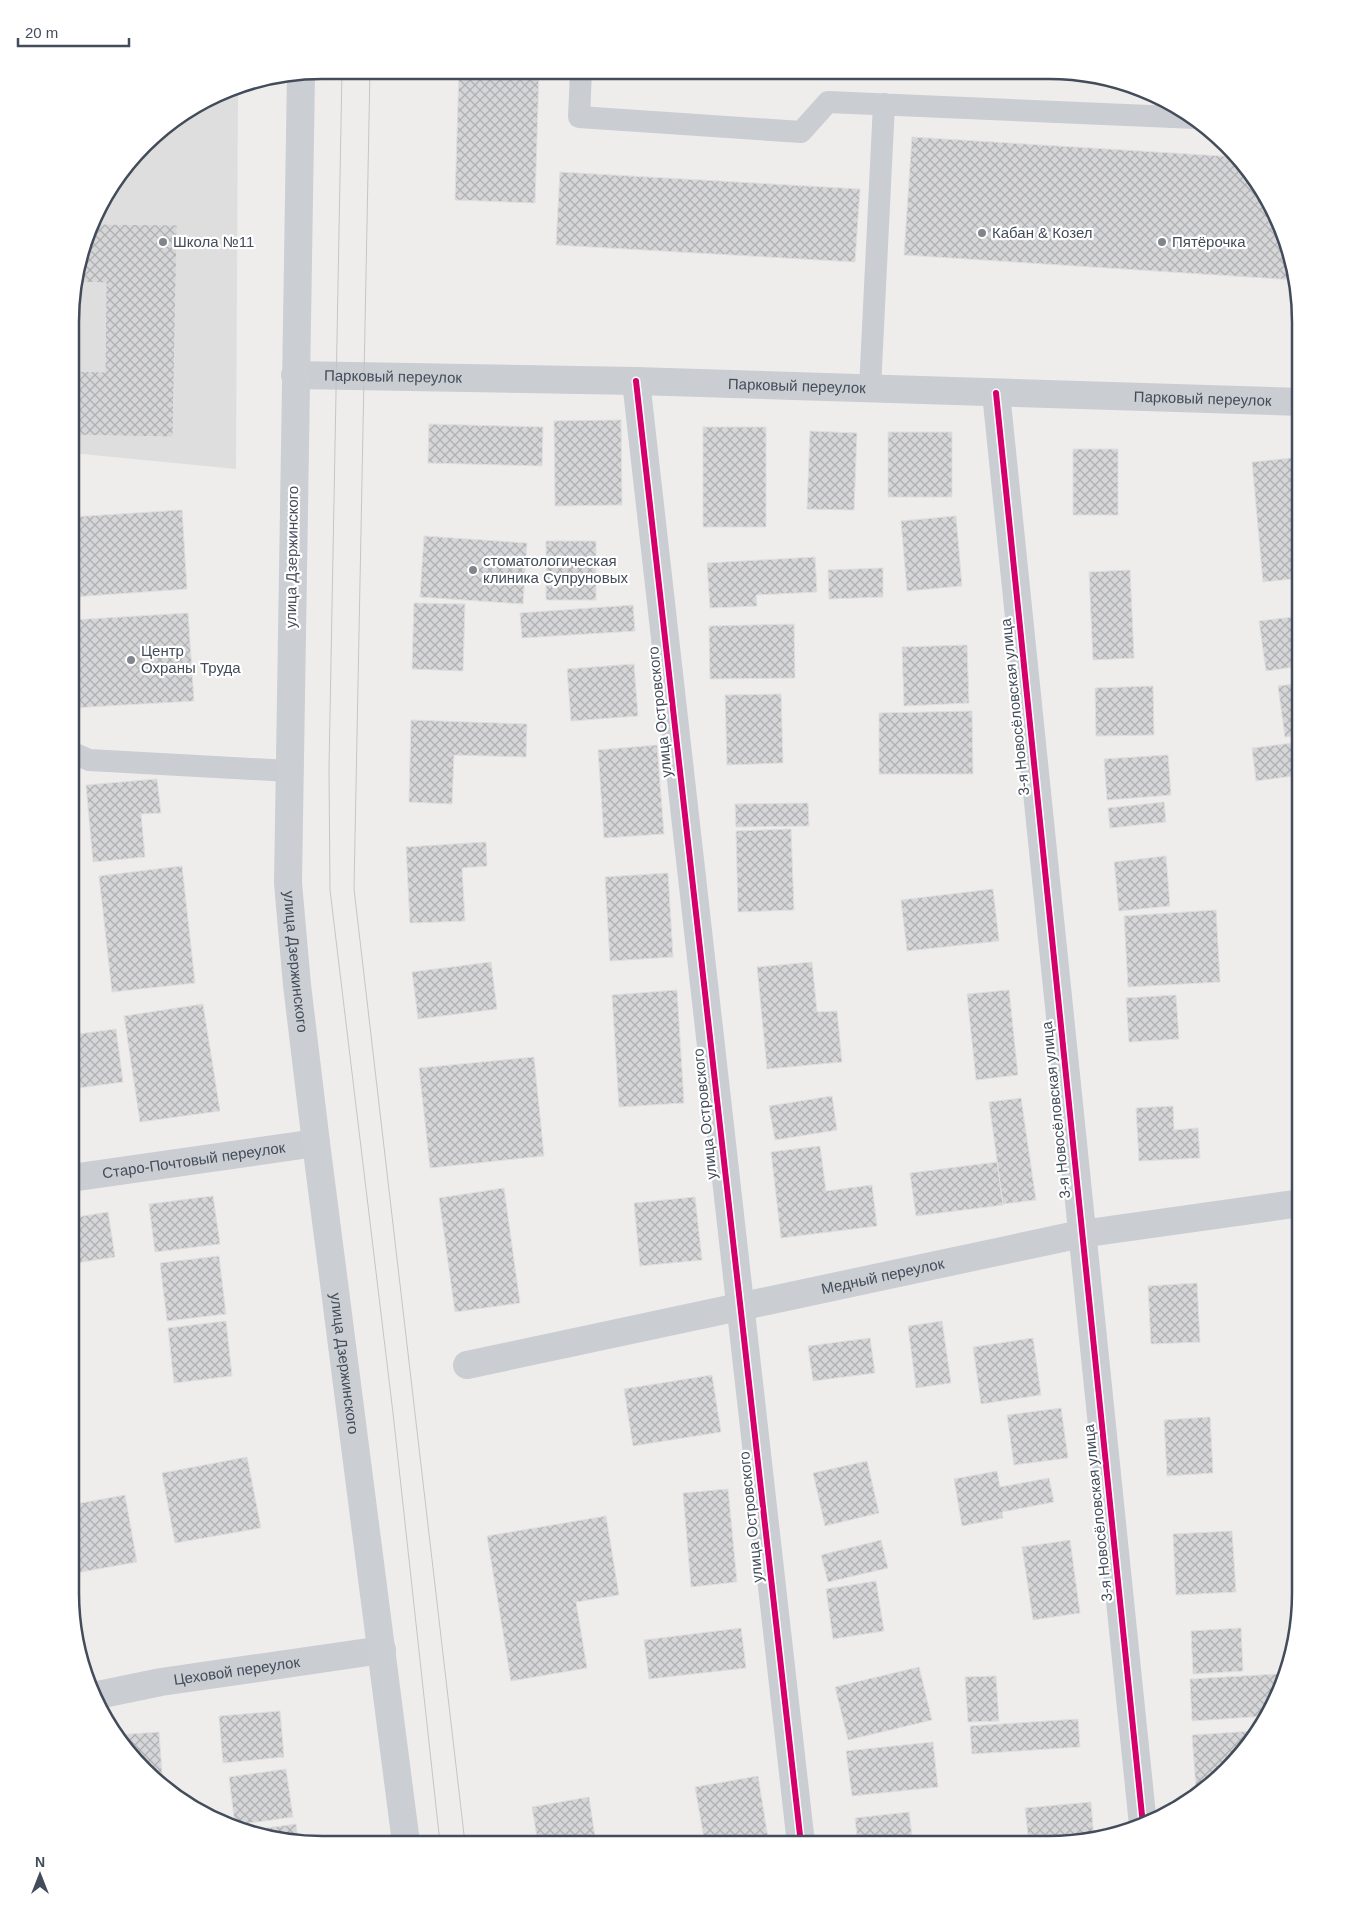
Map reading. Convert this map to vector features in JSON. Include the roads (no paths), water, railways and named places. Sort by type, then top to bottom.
[{"type":"main road","name":"улица Дзержинского","points":[[301,80],[288,771],[288,883],[297,985],[316,1143],[405,1836]]},
{"type":"street","name":"Парковый переулок","points":[[295,375],[870,388],[1292,402]]},
{"type":"street","name":"улица Островского","points":[[636,382],[800,1836]]},
{"type":"street","name":"3-я Новосёловская улица","points":[[996,392],[1142,1818]]},
{"type":"street","name":"Старо-Почтовый переулок","points":[[79,1177],[316,1143]]},
{"type":"street","name":"Медный переулок","points":[[467,1365],[1081,1234],[1292,1203]]},
{"type":"street","name":"Цеховой переулок","points":[[101,1694],[161,1682],[382,1650]]},
{"type":"lane","points":[[581,79],[579,117],[801,132],[828,102],[1180,117]]},
{"type":"lane","points":[[870,388],[884,104]]},
{"type":"lane","points":[[79,756],[89,760],[288,771]]},
{"type":"tram line","points":[[342,79],[329,769],[330,890],[393,1413],[439,1836]]},
{"type":"tram line","points":[[370,79],[354,889],[464,1836]]},
{"type":"place","name":"Кабан & Козел","points":[[982,233]]},
{"type":"place","name":"Школа №11","points":[[163,242]]},
{"type":"place","name":"Пятёрочка","points":[[1162,242]]},
{"type":"place","name":"стоматологическая клиника Супруновых","points":[[473,570]]},
{"type":"place","name":"Центр Охраны Труда","points":[[131,660]]}]
